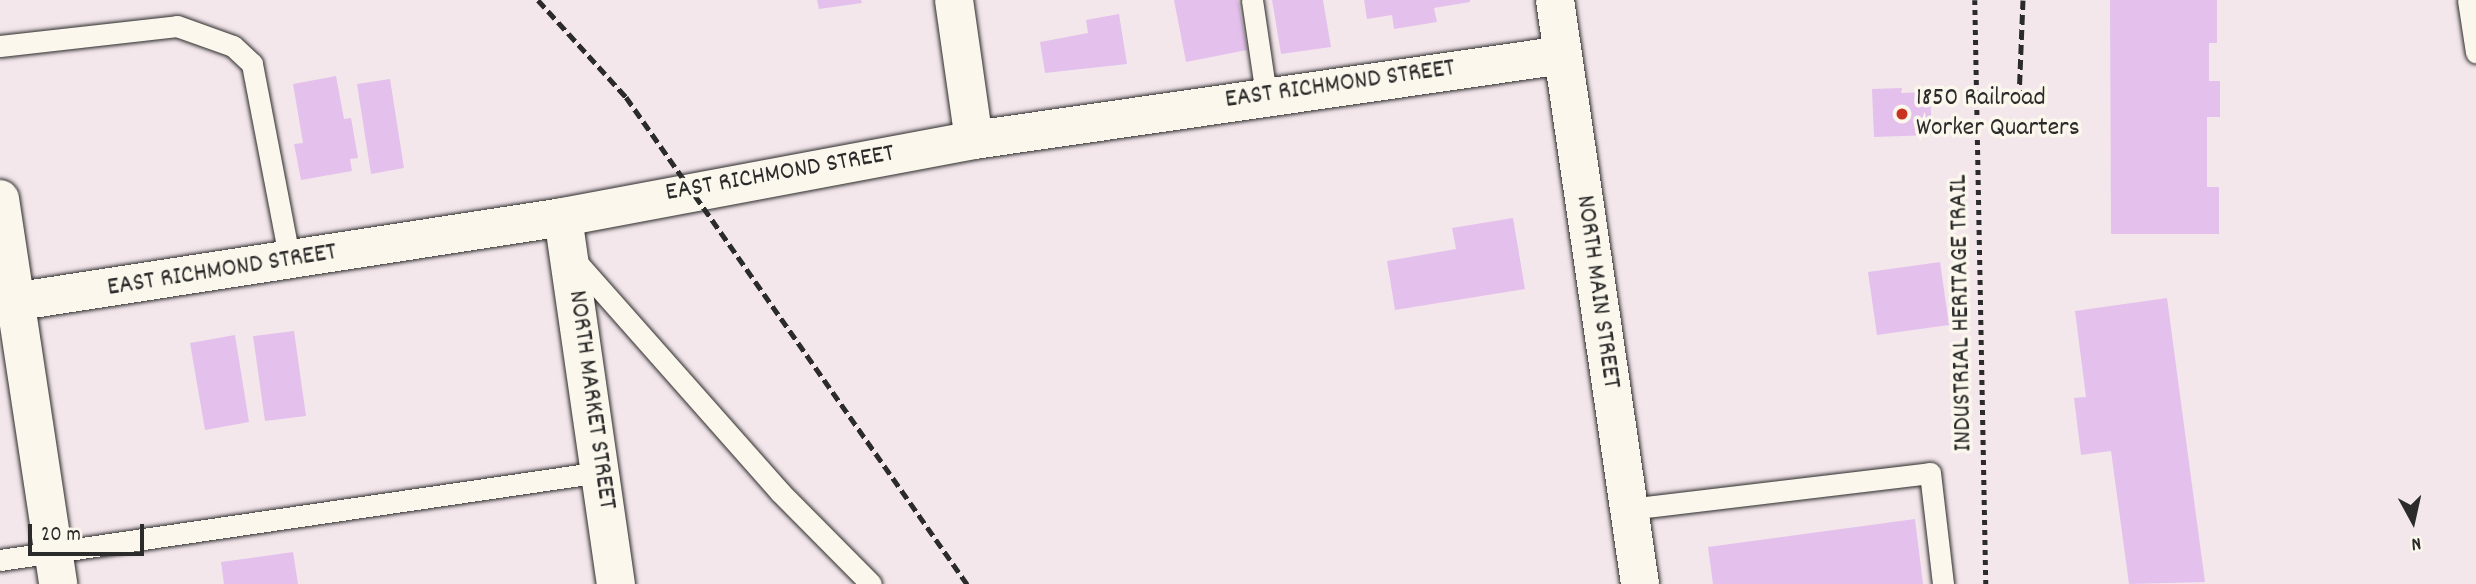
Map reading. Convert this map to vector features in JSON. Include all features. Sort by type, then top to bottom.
[{"type":"street","points":[[954,0],[974,140]]},
{"type":"street","name":"NORTH MAIN STREET","points":[[1555,0],[1640,584]]},
{"type":"street","name":"EAST RICHMOND STREET","points":[[7,303],[290,262],[563,216],[974,140],[1266,95],[1563,55]]},
{"type":"street","points":[[0,199],[7,303],[55,568]]},
{"type":"street","name":"NORTH MARKET STREET","points":[[563,216],[616,584]]},
{"type":"lane","points":[[1252,0],[1266,95]]},
{"type":"lane","points":[[2468,0],[2476,52]]},
{"type":"lane","points":[[0,46],[177,26],[233,46],[252,64],[290,262]]},
{"type":"lane","points":[[570,254],[780,492],[871,584]]},
{"type":"lane","points":[[0,560],[55,568],[600,472]]},
{"type":"lane","points":[[1629,509],[1930,473],[1943,584]]},
{"type":"path","name":"INDUSTRIAL HERITAGE TRAIL","points":[[1975,0],[1986,584]]},
{"type":"building","points":[[817,0],[861,0],[862,3],[819,9]]},
{"type":"building","points":[[1174,0],[1238,0],[1247,50],[1186,62]]},
{"type":"building","points":[[1272,0],[1323,0],[1331,47],[1281,54]]},
{"type":"building","points":[[1364,0],[1470,2],[1434,8],[1437,22],[1394,29],[1392,15],[1367,19]]},
{"type":"building","points":[[2110,0],[2217,0],[2217,43],[2209,43],[2209,81],[2220,81],[2220,117],[2207,117],[2207,187],[2219,187],[2219,234],[2111,234]]},
{"type":"building","points":[[1119,14],[1127,64],[1045,73],[1040,42],[1088,33],[1086,20]]},
{"type":"building","points":[[336,76],[344,119],[351,118],[358,158],[350,159],[352,171],[301,180],[294,144],[303,143],[293,84]]},
{"type":"building","points":[[390,79],[404,168],[371,174],[357,84]]},
{"type":"building","name":"1850 Railroad Worker Quarters","points":[[1902,88],[1901,93],[1930,92],[1932,135],[1874,137],[1872,89]]},
{"type":"building","points":[[1513,218],[1525,289],[1395,310],[1387,261],[1456,249],[1452,228]]},
{"type":"building","points":[[1940,262],[1949,325],[1877,335],[1868,272]]},
{"type":"building","points":[[2167,298],[2205,582],[2129,584],[2111,451],[2081,455],[2074,398],[2086,397],[2075,311]]},
{"type":"building","points":[[294,331],[306,416],[265,421],[253,336]]},
{"type":"building","points":[[235,335],[249,422],[205,430],[190,343]]},
{"type":"building","points":[[1915,519],[1923,584],[1713,584],[1708,547]]},
{"type":"building","points":[[293,552],[298,584],[224,584],[221,562]]},
{"type":"railway","points":[[538,0],[626,97],[967,584]]},
{"type":"railway","points":[[2019,99],[2023,0]]},
{"type":"place","name":"1850 Railroad Worker Quarters","points":[[1902,114]]}]
